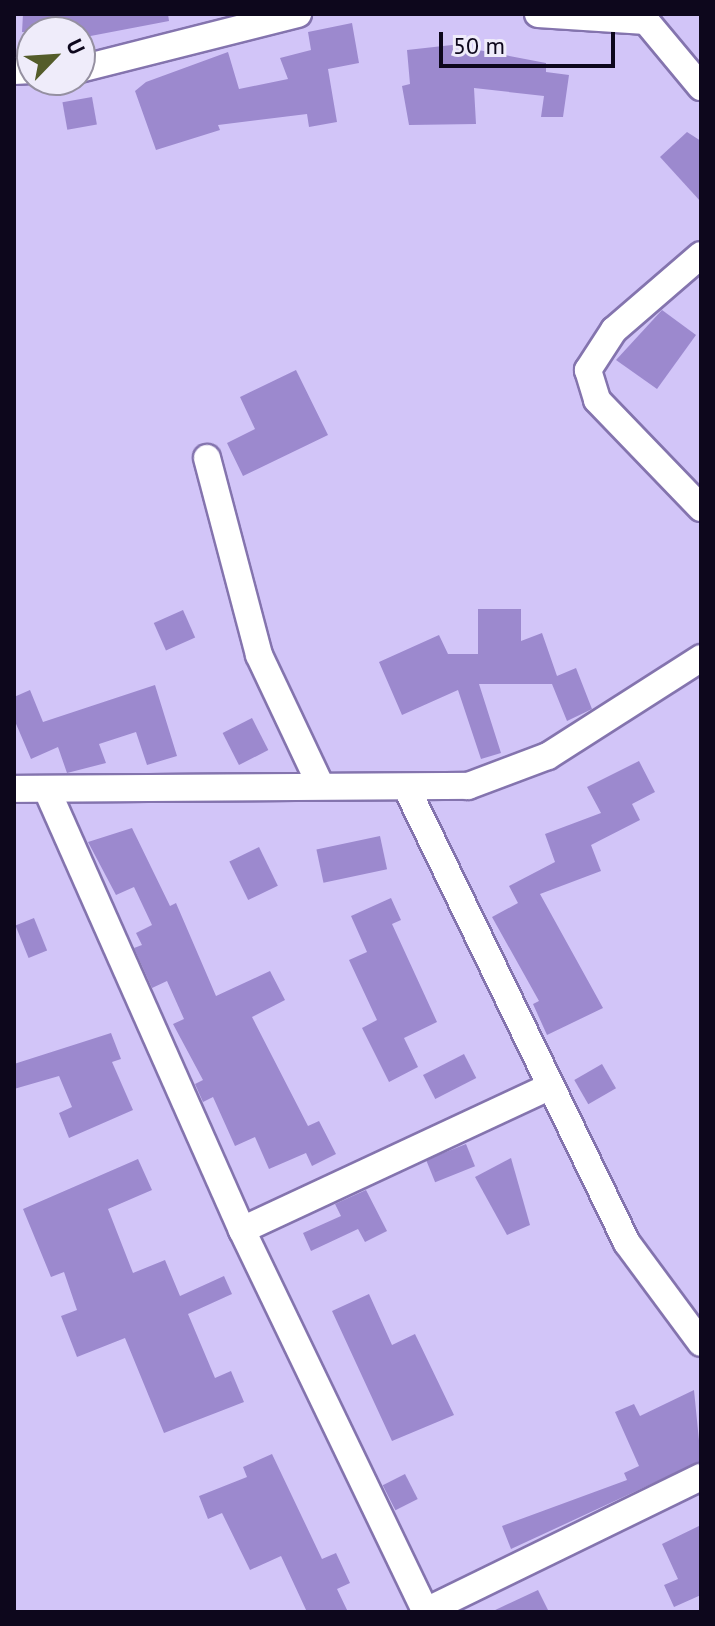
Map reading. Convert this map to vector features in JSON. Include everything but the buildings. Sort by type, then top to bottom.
[{"type":"street","points":[[96,65],[298,14]]},
{"type":"street","points":[[538,14],[647,18],[701,87]]},
{"type":"street","points":[[701,255],[614,330],[588,370],[597,400],[701,508]]},
{"type":"street","points":[[207,458],[259,655],[319,782]]},
{"type":"street","points":[[14,789],[319,782],[408,791],[504,777],[701,658]]},
{"type":"street","points":[[47,790],[242,1230],[425,1612],[701,1477]]},
{"type":"street","points":[[408,791],[548,1087],[627,1243],[701,1343]]},
{"type":"street","points":[[242,1230],[548,1087]]}]
